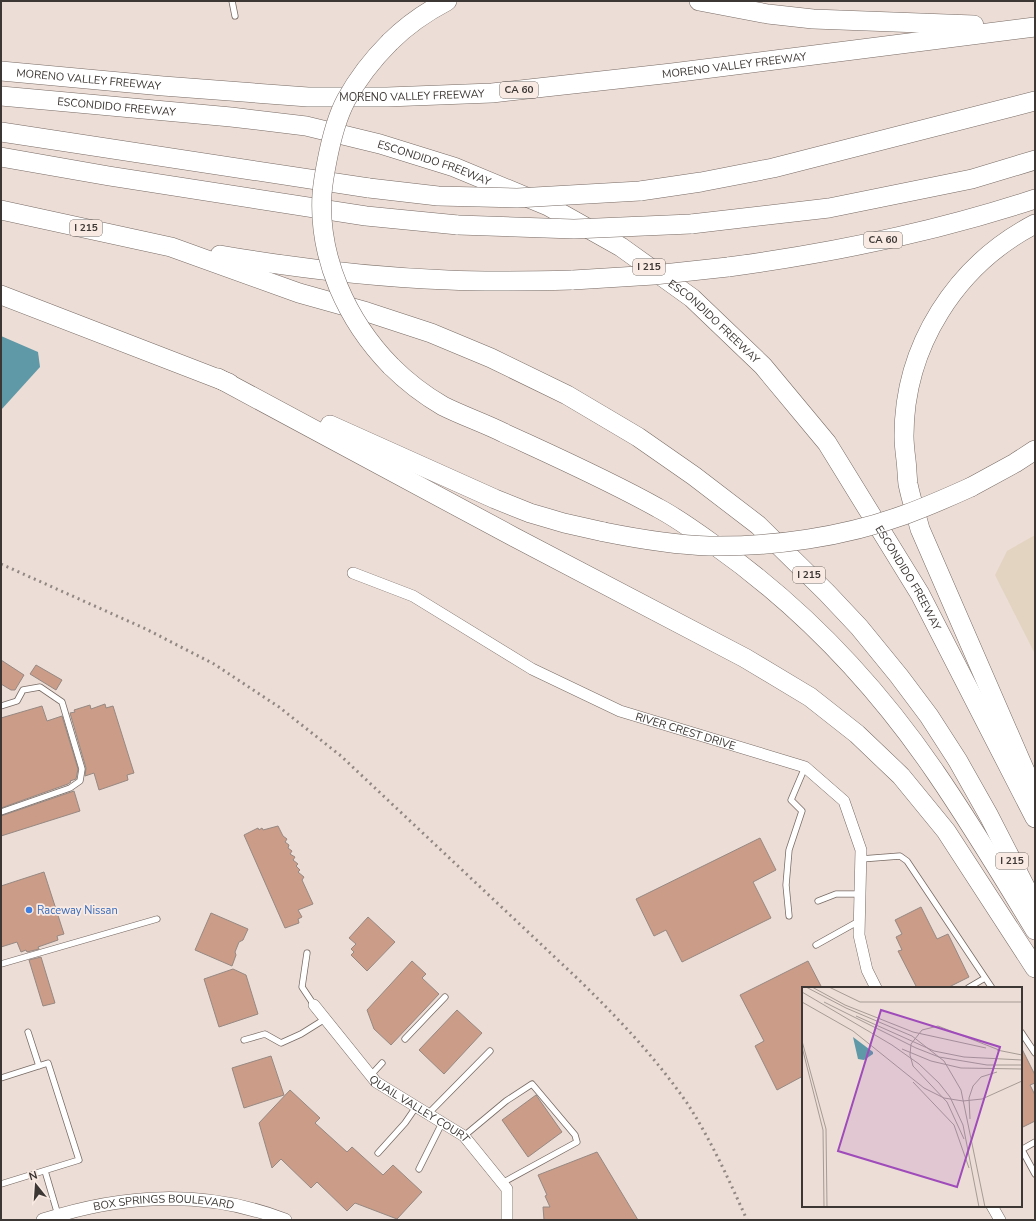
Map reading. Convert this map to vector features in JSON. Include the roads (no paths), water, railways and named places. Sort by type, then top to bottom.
[{"type":"highway","points":[[447,1],[430,9],[406,27],[374,58],[346,100],[332,136],[322,194],[322,211],[327,248],[331,266],[344,300],[361,331],[375,350],[405,380],[445,407],[495,428],[623,488],[661,509],[745,566],[790,605],[834,646],[905,730],[936,773],[966,819],[1035,930]]},
{"type":"highway","points":[[699,1],[768,14],[813,19],[1035,27]]},
{"type":"highway","name":"MORENO VALLEY FREEWAY","points":[[1,71],[163,86],[308,97],[387,97],[492,93],[672,73],[1035,27]]},
{"type":"highway","name":"ESCONDIDO FREEWAY","points":[[1,96],[231,117],[306,126],[380,144],[454,168],[548,206],[621,247],[692,298],[762,366],[827,443],[920,594],[1035,818]]},
{"type":"highway","points":[[1,132],[369,188],[438,196],[517,198],[640,191],[701,182],[773,168],[1035,101]]},
{"type":"highway","points":[[1,158],[366,216],[458,225],[574,229],[691,224],[829,208],[972,179],[1035,160]]},
{"type":"highway","name":"CA 60","points":[[171,247],[335,272],[449,280],[573,280],[654,275],[728,268],[775,261],[862,245],[948,224],[1035,198]]},
{"type":"highway","name":"I 215","points":[[1,210],[171,247],[299,293],[367,312],[431,333],[491,358],[568,395],[638,437],[694,476],[758,525],[822,587],[859,627],[929,716],[958,761],[989,816],[1035,906]]},
{"type":"highway","points":[[1035,224],[1023,230],[982,259],[959,284],[936,316],[921,348],[912,375],[906,405],[904,436],[908,484],[920,528],[1035,794]]},
{"type":"highway","points":[[1,295],[218,378],[530,513],[564,523],[636,539],[709,546],[749,545],[838,534],[902,516],[930,505],[971,487],[1015,464],[1035,450]]},
{"type":"highway","points":[[218,378],[507,533],[745,658],[810,697],[857,734],[901,776],[946,831],[1035,968]]},
{"type":"street","name":"RIVER CREST DRIVE","points":[[353,573],[413,596],[532,669],[620,710],[805,767],[844,801],[861,850],[859,935],[867,970],[876,987]]},
{"type":"street","name":"QUAIL VALLEY COURT","points":[[314,1005],[376,1082],[464,1136],[506,1189],[507,1220]]},
{"type":"street","name":"BOX SPRINGS BOULEVARD","points":[[43,1220],[86,1208],[116,1202],[145,1199],[200,1200],[226,1203],[269,1217],[285,1220]]},
{"type":"street","points":[[993,1207],[1000,1220]]},
{"type":"lane","points":[[232,1],[235,16]]},
{"type":"lane","points":[[1,706],[17,701],[23,690],[40,687],[62,702],[82,769],[80,781],[70,788],[1,812]]},
{"type":"lane","points":[[789,916],[786,885],[789,850],[802,811],[791,800],[805,767]]},
{"type":"lane","points":[[861,859],[900,856],[907,860],[991,987]]},
{"type":"lane","points":[[818,901],[836,894],[860,894]]},
{"type":"lane","points":[[1,964],[157,919]]},
{"type":"lane","points":[[816,945],[859,921]]},
{"type":"lane","points":[[307,953],[302,987],[314,1005]]},
{"type":"lane","points":[[970,987],[985,978]]},
{"type":"lane","points":[[405,1039],[445,997]]},
{"type":"lane","points":[[244,1040],[265,1034],[281,1043],[301,1034],[325,1019]]},
{"type":"lane","points":[[28,1032],[39,1066]]},
{"type":"lane","points":[[1022,1034],[1035,1053]]},
{"type":"lane","points":[[428,1114],[490,1051]]},
{"type":"lane","points":[[1,1078],[48,1063],[79,1160],[1,1184]]},
{"type":"lane","points":[[371,1075],[382,1063]]},
{"type":"lane","points":[[464,1136],[506,1101],[532,1084],[575,1135],[577,1142],[502,1183]]},
{"type":"lane","points":[[378,1153],[405,1123],[416,1107]]},
{"type":"lane","points":[[420,1169],[442,1123]]},
{"type":"lane","points":[[1022,1149],[1035,1142]]},
{"type":"lane","points":[[1022,1152],[1035,1174]]},
{"type":"lane","points":[[45,1171],[58,1215]]},
{"type":"water","points":[[1,336],[38,352],[40,367],[1,410]]},
{"type":"railway","points":[[1,564],[146,629],[214,664],[279,707],[341,756],[578,979],[636,1038],[675,1086],[696,1117],[719,1160],[747,1220]]},
{"type":"place","name":"Raceway Nissan","points":[[29,910]]}]
